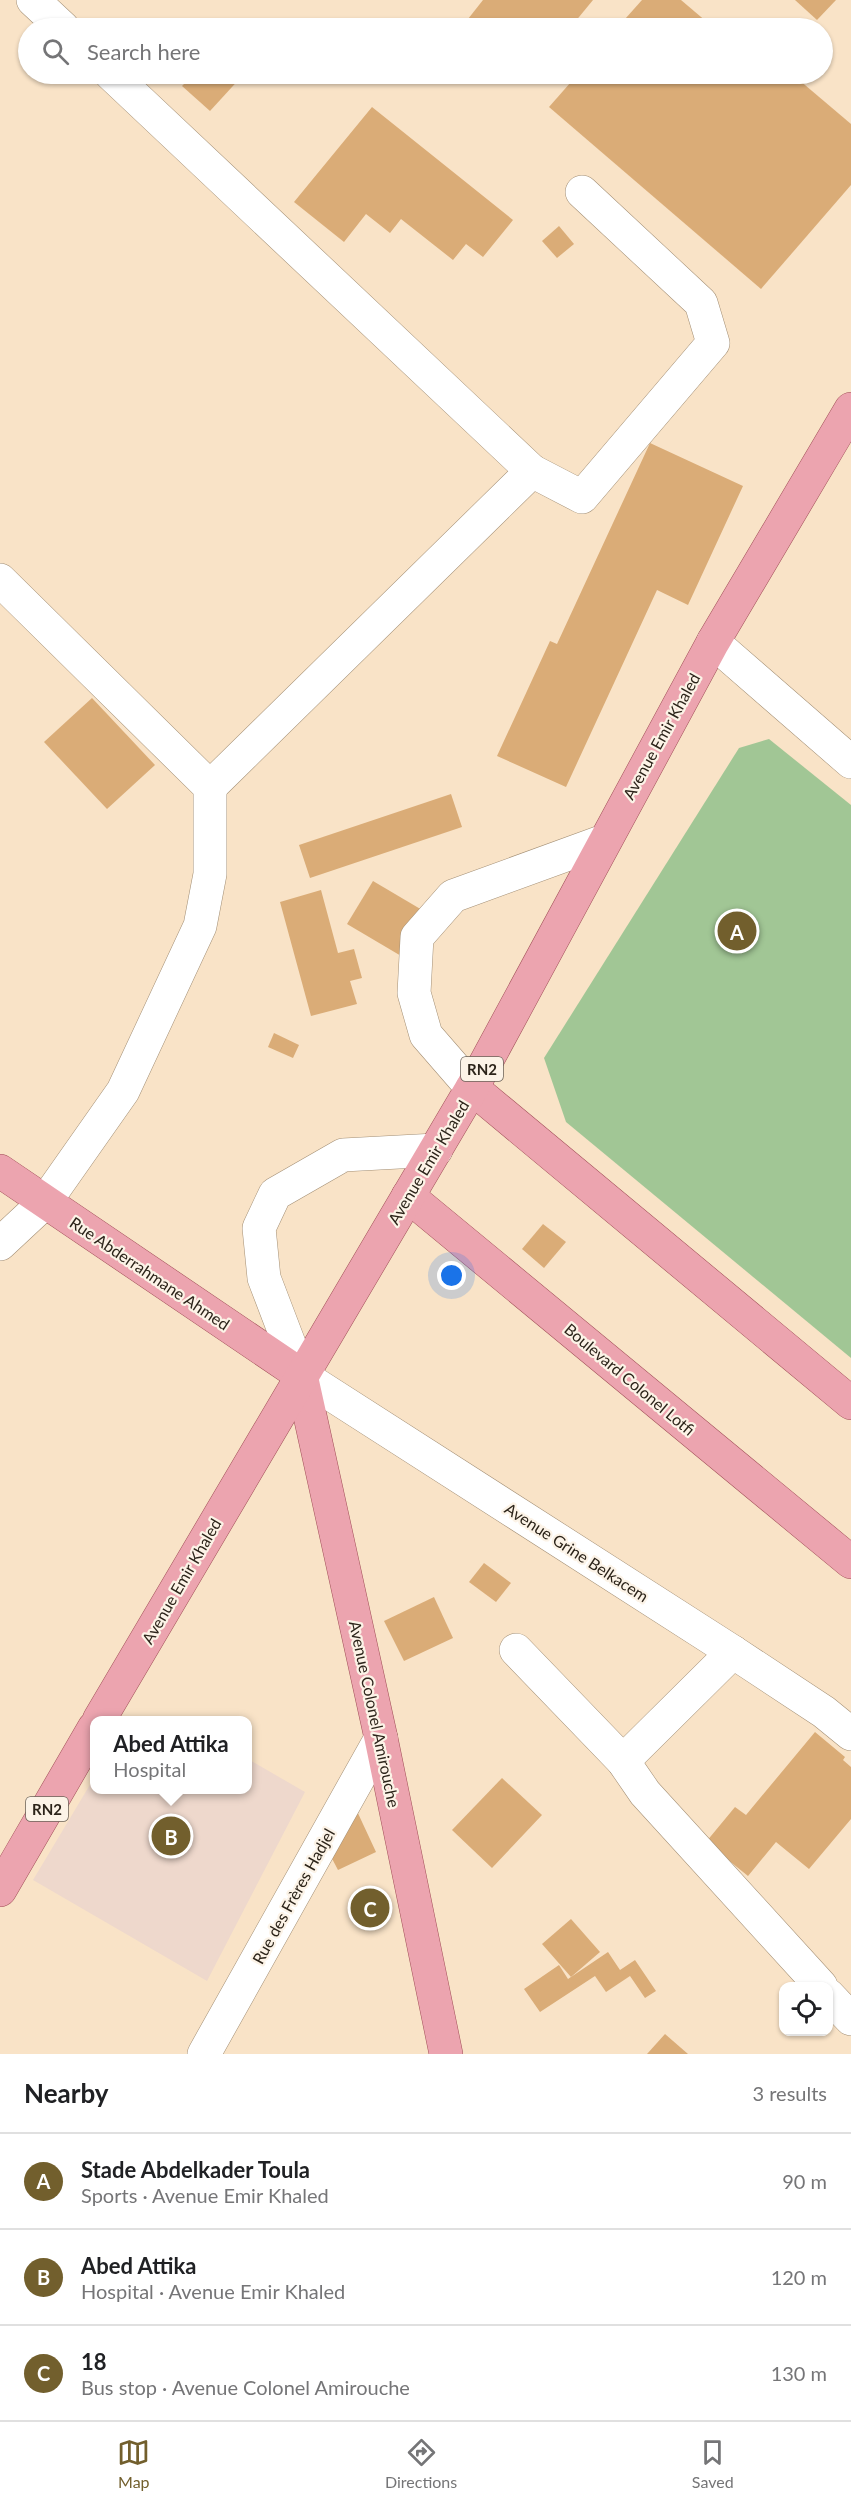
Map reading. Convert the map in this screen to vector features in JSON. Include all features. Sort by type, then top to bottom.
[{"type":"main road","name":"Avenue Emir Khaled","points":[[101,1716],[472,1088],[713,642],[851,409]]},
{"type":"main road","points":[[472,1088],[851,1403]]},
{"type":"main road","name":"Rue Abderrahmane Ahmed","points":[[0,1172],[301,1375]]},
{"type":"main road","name":"Boulevard Colonel Lotfi","points":[[408,1196],[851,1562]]},
{"type":"main road","name":"Avenue Colonel Amirouche","points":[[301,1375],[381,1737],[446,2054]]},
{"type":"main road","name":"RN2","points":[[0,1890],[90,1735]]},
{"type":"street","points":[[33,0],[52,18]]},
{"type":"street","points":[[122,84],[532,471],[582,497],[713,343],[701,303],[582,192]]},
{"type":"street","points":[[210,787],[532,471]]},
{"type":"street","points":[[0,580],[210,787],[210,874],[200,926],[123,1091],[45,1202],[0,1244]]},
{"type":"street","points":[[713,642],[851,762]]},
{"type":"street","points":[[472,1088],[426,1035],[414,993],[417,937],[453,896],[604,841]]},
{"type":"street","points":[[301,1375],[264,1278],[259,1228],[275,1194],[343,1155],[436,1150]]},
{"type":"street","name":"Avenue Grine Belkacem","points":[[301,1375],[733,1652],[824,1712],[851,1734]]},
{"type":"street","points":[[516,1650],[623,1761],[645,1793],[817,1982]]},
{"type":"street","points":[[623,1761],[733,1652]]},
{"type":"street","name":"Rue des Frères Hadjel","points":[[204,2054],[381,1737]]},
{"type":"street","points":[[833,2000],[851,2019]]},
{"type":"shaded area","points":[[252,1761],[305,1792],[207,1981],[33,1880],[90,1785],[90,1794],[252,1794]]},
{"type":"green space","points":[[769,739],[851,805],[851,1358],[566,1122],[544,1058],[739,748]]},
{"type":"building","points":[[483,0],[593,0],[578,18],[469,18]]},
{"type":"building","points":[[642,0],[681,0],[702,18],[626,18]]},
{"type":"building","points":[[795,0],[836,0],[819,18],[815,18]]},
{"type":"building","points":[[184,84],[235,84],[210,111],[182,86]]},
{"type":"building","points":[[569,84],[804,84],[851,124],[851,185],[761,289],[549,107]]},
{"type":"building","points":[[372,107],[513,220],[483,257],[466,244],[453,260],[401,219],[390,233],[366,214],[344,242],[294,202]]},
{"type":"building","points":[[559,226],[574,244],[557,258],[542,241]]},
{"type":"building","points":[[650,443],[743,486],[688,605],[657,590],[566,787],[497,756],[550,641],[557,644]]},
{"type":"building","points":[[92,698],[155,765],[107,809],[44,742]]},
{"type":"building","points":[[451,794],[462,827],[310,878],[299,845]]},
{"type":"building","points":[[373,881],[439,920],[413,963],[347,924]]},
{"type":"building","points":[[321,890],[338,953],[354,949],[362,978],[350,981],[357,1004],[311,1016],[280,902]]},
{"type":"building","points":[[274,1033],[299,1045],[293,1058],[268,1047]]},
{"type":"building","points":[[543,1224],[566,1242],[544,1268],[522,1249]]},
{"type":"building","points":[[484,1563],[511,1583],[496,1602],[469,1582]]},
{"type":"building","points":[[434,1597],[453,1638],[404,1661],[384,1621]]},
{"type":"building","points":[[815,1732],[845,1757],[843,1760],[851,1767],[851,1819],[809,1869],[776,1842],[748,1876],[706,1842],[735,1807],[746,1815]]},
{"type":"building","points":[[502,1778],[542,1815],[492,1868],[452,1830]]},
{"type":"building","points":[[349,1794],[376,1852],[338,1870],[327,1849],[319,1853],[309,1832],[334,1820]]},
{"type":"building","points":[[571,1919],[600,1952],[571,1977],[542,1944]]},
{"type":"building","points":[[608,1952],[620,1970],[635,1960],[656,1991],[645,1998],[630,1976],[606,1992],[595,1976],[540,2012],[524,1989],[559,1965],[568,1979]]},
{"type":"building","points":[[665,2034],[688,2054],[647,2054]]},
{"type":"place","name":"Stade Abdelkader Toula","points":[[737,931]]},
{"type":"place","name":"Abed Attika","points":[[171,1836]]},
{"type":"place","name":"18","points":[[370,1908]]}]
